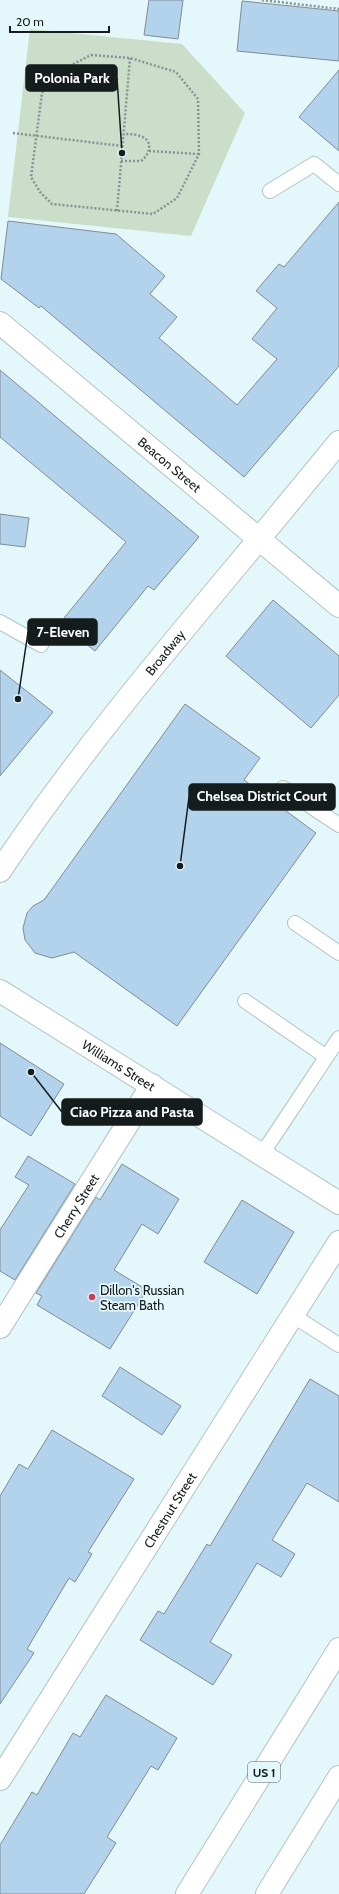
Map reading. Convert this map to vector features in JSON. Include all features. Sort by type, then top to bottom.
[{"type":"main road","name":"Beacon Street","points":[[0,323],[339,606]]},
{"type":"main road","name":"Broadway","points":[[0,871],[56,790],[110,719],[339,442]]},
{"type":"main road","name":"Williams Street","points":[[0,991],[339,1203]]},
{"type":"main road","name":"Cherry Street","points":[[0,1327],[152,1086]]},
{"type":"main road","name":"Chestnut Street","points":[[0,1779],[339,1242]]},
{"type":"main road","name":"US 1","points":[[188,1894],[339,1649]]},
{"type":"main road","points":[[267,1894],[339,1777]]},
{"type":"lane","points":[[270,191],[314,164],[339,184]]},
{"type":"lane","points":[[0,622],[41,645]]},
{"type":"lane","points":[[283,788],[339,825]]},
{"type":"lane","points":[[295,923],[339,953]]},
{"type":"lane","points":[[245,1001],[325,1056]]},
{"type":"lane","points":[[262,1154],[325,1056],[339,1038]]},
{"type":"lane","points":[[292,1315],[339,1345]]},
{"type":"path","points":[[262,0],[339,9]]},
{"type":"path","points":[[91,55],[130,58],[176,72],[198,99],[199,154],[177,198],[153,214],[52,204],[40,192],[32,177],[42,93],[52,75],[91,55]]},
{"type":"path","points":[[116,211],[130,58]]},
{"type":"path","points":[[13,133],[122,146]]},
{"type":"path","points":[[121,161],[141,161],[148,155],[149,151],[148,142],[141,136],[124,134]]},
{"type":"path","points":[[149,151],[199,154]]},
{"type":"green space","points":[[30,29],[182,44],[245,113],[191,236],[8,217]]},
{"type":"building","points":[[149,0],[183,0],[178,39],[144,35]]},
{"type":"building","points":[[242,1],[339,11],[339,61],[237,51]]},
{"type":"building","points":[[339,70],[339,151],[299,117]]},
{"type":"building","points":[[339,202],[339,366],[244,477],[41,306],[39,308],[1,279],[8,221],[116,234],[165,276],[150,294],[177,317],[159,338],[237,405],[277,359],[252,339],[277,308],[256,291],[279,264],[284,267]]},
{"type":"building","points":[[0,370],[199,537],[154,590],[148,586],[95,651],[60,623],[126,542],[0,437]]},
{"type":"building","points":[[0,514],[29,518],[25,547],[0,544]]},
{"type":"building","points":[[273,600],[339,656],[339,695],[311,728],[226,656]]},
{"type":"building","points":[[0,670],[53,712],[0,776]]},
{"type":"building","points":[[185,704],[260,758],[244,780],[316,833],[177,1026],[74,952],[52,958],[35,953],[25,940],[23,928],[27,913],[33,906],[44,900]]},
{"type":"building","points":[[0,1043],[64,1084],[31,1136],[0,1116]]},
{"type":"building","points":[[28,1156],[75,1184],[15,1280],[0,1271],[0,1230],[29,1185],[15,1177]]},
{"type":"building","points":[[122,1164],[179,1199],[158,1234],[142,1224],[114,1270],[147,1290],[110,1349],[37,1305],[42,1296],[36,1293],[96,1197],[100,1200]]},
{"type":"building","points":[[242,1200],[294,1232],[257,1294],[204,1262]]},
{"type":"building","points":[[120,1367],[181,1406],[162,1435],[102,1396]]},
{"type":"building","points":[[310,1379],[339,1396],[339,1502],[307,1483],[272,1540],[295,1554],[281,1577],[257,1563],[210,1642],[232,1655],[213,1685],[140,1640],[158,1611],[164,1614],[207,1544],[210,1546]]},
{"type":"building","points":[[52,1430],[134,1479],[88,1552],[92,1554],[75,1582],[69,1578],[27,1649],[34,1653],[0,1704],[0,1496],[19,1464],[28,1469]]},
{"type":"building","points":[[106,1695],[177,1738],[158,1770],[151,1766],[107,1837],[116,1843],[84,1894],[0,1894],[0,1845],[32,1792],[37,1795],[73,1733],[80,1737]]},
{"type":"place","name":"Polonia Park","points":[[122,153]]},
{"type":"place","name":"7-Eleven","points":[[18,699]]},
{"type":"place","name":"Chelsea District Court","points":[[180,866]]},
{"type":"place","name":"Ciao Pizza and Pasta","points":[[31,1072]]},
{"type":"place","name":"Dillon's Russian Steam Bath","points":[[92,1297]]}]
